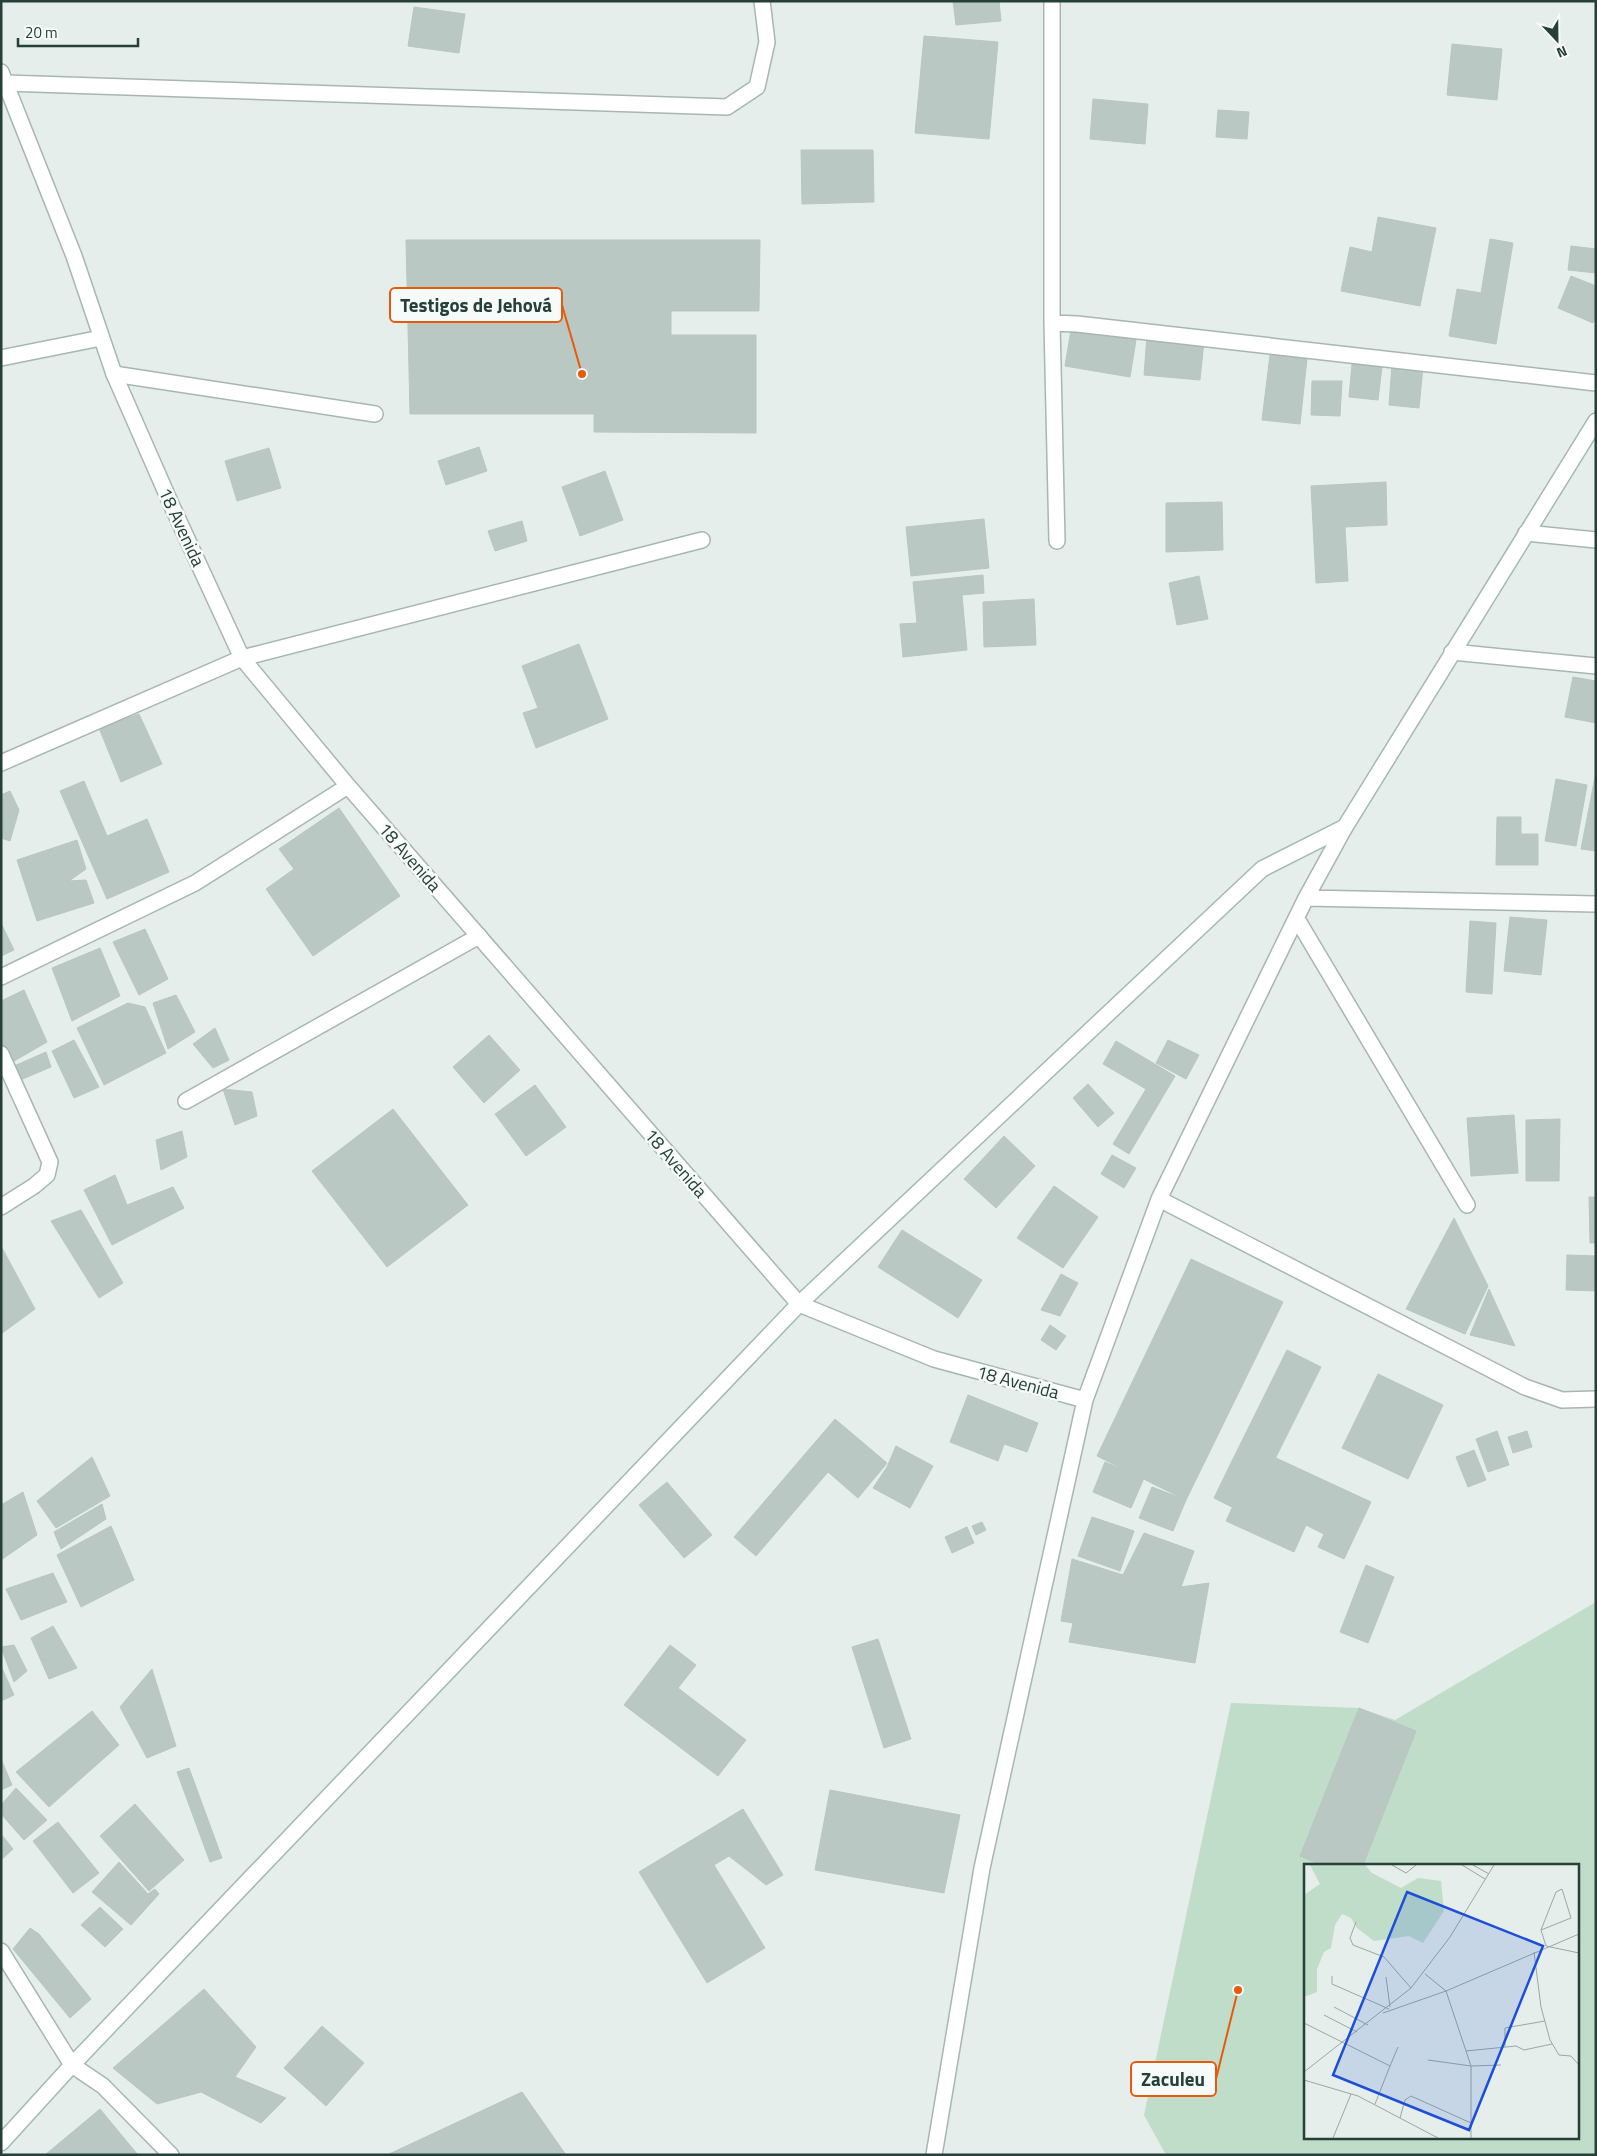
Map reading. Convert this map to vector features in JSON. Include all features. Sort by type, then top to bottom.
[{"type":"street","points":[[3,77],[727,107],[757,87],[767,42],[762,1]]},
{"type":"street","points":[[1052,1],[1052,323],[1057,541]]},
{"type":"street","name":"18 Avenida","points":[[3,77],[74,256],[114,374],[170,504],[242,658],[348,786],[799,1304],[934,1359],[1085,1400]]},
{"type":"street","points":[[1052,323],[1077,324],[1596,383]]},
{"type":"street","points":[[1,358],[101,338]]},
{"type":"street","points":[[114,374],[375,414]]},
{"type":"street","points":[[934,2155],[982,1868],[1085,1400],[1159,1199],[1306,898],[1345,827],[1596,421]]},
{"type":"street","points":[[1526,533],[1596,540]]},
{"type":"street","points":[[1,763],[242,658],[702,540]]},
{"type":"street","points":[[1452,652],[1596,666]]},
{"type":"street","points":[[1,976],[195,883],[348,786]]},
{"type":"street","points":[[1,2143],[72,2065],[799,1304],[1262,868],[1345,827]]},
{"type":"street","points":[[1306,898],[1596,904]]},
{"type":"street","points":[[1297,919],[1467,1205]]},
{"type":"street","points":[[186,1101],[479,936]]},
{"type":"street","points":[[1,1054],[50,1162],[47,1175],[34,1186],[1,1207]]},
{"type":"street","points":[[1159,1199],[1526,1387],[1562,1400],[1596,1399]]},
{"type":"street","points":[[1,1951],[72,2065],[103,2086],[171,2155]]},
{"type":"green space","points":[[1596,1602],[1596,2155],[1166,2155],[1144,2115],[1231,1703],[1359,1708],[1395,1720]]},
{"type":"building","points":[[953,1],[999,1],[1001,21],[956,25]]},
{"type":"building","points":[[414,7],[465,14],[459,53],[408,46]]},
{"type":"building","points":[[924,36],[998,42],[989,139],[915,133]]},
{"type":"building","points":[[1452,44],[1502,49],[1497,100],[1447,95]]},
{"type":"building","points":[[1093,99],[1148,104],[1145,144],[1090,139]]},
{"type":"building","points":[[1218,110],[1249,112],[1247,139],[1216,137]]},
{"type":"building","points":[[801,150],[873,150],[874,202],[802,204]]},
{"type":"building","points":[[1378,217],[1436,228],[1420,306],[1341,291],[1350,247],[1372,252]]},
{"type":"building","points":[[1490,239],[1513,243],[1496,344],[1449,336],[1457,289],[1481,293]]},
{"type":"building","points":[[406,240],[760,240],[759,311],[671,311],[671,335],[756,335],[756,433],[594,432],[594,414],[410,414]]},
{"type":"building","points":[[1571,246],[1596,249],[1596,273],[1568,270]]},
{"type":"building","points":[[1571,276],[1596,286],[1596,317],[1593,323],[1558,308]]},
{"type":"building","points":[[1071,330],[1136,340],[1130,377],[1065,366]]},
{"type":"building","points":[[1147,336],[1204,341],[1200,380],[1144,375]]},
{"type":"building","points":[[1270,355],[1307,359],[1300,424],[1262,420]]},
{"type":"building","points":[[1352,364],[1382,367],[1378,400],[1349,397]]},
{"type":"building","points":[[1392,364],[1423,367],[1419,408],[1389,405]]},
{"type":"building","points":[[1312,381],[1342,381],[1340,416],[1311,415]]},
{"type":"building","points":[[479,447],[487,471],[446,485],[438,461]]},
{"type":"building","points":[[269,448],[281,488],[237,501],[225,461]]},
{"type":"building","points":[[605,471],[623,520],[580,536],[562,487]]},
{"type":"building","points":[[1386,482],[1387,525],[1345,527],[1348,581],[1316,583],[1311,486]]},
{"type":"building","points":[[1222,502],[1223,550],[1166,552],[1166,503]]},
{"type":"building","points":[[984,519],[989,568],[911,576],[906,527]]},
{"type":"building","points":[[522,521],[527,541],[495,551],[488,531]]},
{"type":"building","points":[[983,575],[984,593],[962,595],[967,650],[903,657],[900,624],[917,623],[913,582]]},
{"type":"building","points":[[1199,576],[1208,619],[1177,625],[1169,583]]},
{"type":"building","points":[[1034,599],[1036,645],[984,647],[983,602]]},
{"type":"building","points":[[579,644],[608,719],[536,748],[523,713],[538,708],[522,666]]},
{"type":"building","points":[[1573,677],[1596,681],[1596,723],[1565,717]]},
{"type":"building","points":[[139,714],[162,764],[121,782],[99,728]]},
{"type":"building","points":[[1596,772],[1596,851],[1581,849]]},
{"type":"building","points":[[1556,779],[1587,785],[1576,846],[1545,841]]},
{"type":"building","points":[[84,781],[107,836],[147,819],[169,872],[107,899],[60,791]]},
{"type":"building","points":[[10,791],[19,810],[10,841],[1,838],[1,795]]},
{"type":"building","points":[[339,808],[400,896],[313,956],[266,889],[294,869],[279,849]]},
{"type":"building","points":[[1497,817],[1521,817],[1521,834],[1538,834],[1538,865],[1496,865]]},
{"type":"building","points":[[77,840],[86,869],[69,881],[86,880],[94,903],[37,921],[17,860]]},
{"type":"building","points":[[1510,917],[1547,920],[1541,975],[1504,971]]},
{"type":"building","points":[[1470,921],[1496,923],[1492,994],[1466,992]]},
{"type":"building","points":[[1,923],[14,950],[1,956]]},
{"type":"building","points":[[145,929],[168,979],[139,995],[113,942]]},
{"type":"building","points":[[100,948],[120,996],[72,1021],[52,968]]},
{"type":"building","points":[[24,990],[47,1042],[9,1064],[1,1047],[1,1001]]},
{"type":"building","points":[[176,995],[195,1032],[168,1049],[153,1003]]},
{"type":"building","points":[[128,1003],[145,1007],[166,1053],[104,1085],[77,1028]]},
{"type":"building","points":[[215,1028],[229,1060],[213,1068],[193,1044]]},
{"type":"building","points":[[489,1035],[520,1070],[484,1103],[453,1067]]},
{"type":"building","points":[[74,1040],[99,1087],[74,1098],[52,1051]]},
{"type":"building","points":[[1168,1040],[1199,1055],[1186,1079],[1156,1063]]},
{"type":"building","points":[[1116,1041],[1175,1076],[1129,1154],[1113,1144],[1146,1089],[1103,1064]]},
{"type":"building","points":[[46,1052],[51,1067],[18,1081],[14,1066]]},
{"type":"building","points":[[1088,1084],[1114,1113],[1098,1127],[1073,1098]]},
{"type":"building","points":[[535,1085],[566,1127],[526,1156],[495,1114]]},
{"type":"building","points":[[223,1089],[252,1092],[257,1116],[235,1125]]},
{"type":"building","points":[[393,1109],[468,1205],[387,1267],[312,1171]]},
{"type":"building","points":[[1514,1115],[1518,1173],[1471,1176],[1467,1118]]},
{"type":"building","points":[[1560,1119],[1559,1181],[1526,1181],[1526,1120]]},
{"type":"building","points":[[182,1131],[187,1157],[161,1170],[156,1140]]},
{"type":"building","points":[[1004,1136],[1035,1166],[996,1208],[964,1179]]},
{"type":"building","points":[[1112,1155],[1136,1168],[1124,1188],[1101,1174]]},
{"type":"building","points":[[115,1175],[127,1205],[173,1187],[184,1208],[112,1245],[84,1190]]},
{"type":"building","points":[[1054,1186],[1098,1217],[1076,1249],[1031,1218]]},
{"type":"building","points":[[1589,1197],[1596,1197],[1596,1243],[1590,1243]]},
{"type":"building","points":[[81,1210],[123,1283],[99,1298],[51,1221]]},
{"type":"building","points":[[1031,1218],[1076,1249],[1063,1268],[1017,1238]]},
{"type":"building","points":[[1454,1218],[1488,1286],[1465,1334],[1406,1309]]},
{"type":"building","points":[[902,1230],[982,1280],[958,1318],[878,1267]]},
{"type":"building","points":[[1,1246],[35,1309],[1,1334]]},
{"type":"building","points":[[1567,1255],[1596,1256],[1596,1291],[1566,1290]]},
{"type":"building","points":[[1191,1259],[1283,1302],[1186,1500],[1097,1456]]},
{"type":"building","points":[[1061,1274],[1078,1283],[1060,1316],[1041,1310]]},
{"type":"building","points":[[1489,1289],[1515,1346],[1470,1335]]},
{"type":"building","points":[[1050,1325],[1066,1336],[1056,1350],[1041,1340]]},
{"type":"building","points":[[1287,1350],[1321,1367],[1263,1483],[1229,1467]]},
{"type":"building","points":[[1378,1374],[1443,1405],[1408,1479],[1342,1448]]},
{"type":"building","points":[[968,1395],[1038,1423],[1027,1452],[1004,1444],[998,1461],[950,1442]]},
{"type":"building","points":[[835,1419],[887,1463],[858,1498],[828,1472],[756,1556],[734,1537]]},
{"type":"building","points":[[1497,1431],[1509,1465],[1488,1472],[1476,1439]]},
{"type":"building","points":[[1527,1431],[1532,1447],[1513,1453],[1508,1437]]},
{"type":"building","points":[[896,1446],[933,1466],[910,1508],[873,1488],[887,1467]]},
{"type":"building","points":[[1474,1450],[1486,1480],[1468,1487],[1456,1457]]},
{"type":"building","points":[[92,1457],[110,1496],[56,1528],[37,1501]]},
{"type":"building","points":[[1276,1458],[1371,1502],[1344,1559],[1318,1547],[1324,1534],[1306,1525],[1294,1552],[1226,1521],[1247,1476],[1263,1483]]},
{"type":"building","points":[[1105,1462],[1144,1478],[1131,1508],[1093,1492]]},
{"type":"building","points":[[1229,1467],[1247,1476],[1232,1507],[1214,1498]]},
{"type":"building","points":[[667,1482],[712,1535],[684,1558],[639,1505]]},
{"type":"building","points":[[1152,1487],[1186,1500],[1173,1531],[1139,1518]]},
{"type":"building","points":[[23,1492],[37,1535],[1,1560],[1,1505]]},
{"type":"building","points":[[102,1504],[106,1519],[61,1549],[54,1532]]},
{"type":"building","points":[[1092,1517],[1134,1531],[1120,1571],[1078,1556]]},
{"type":"building","points":[[982,1522],[986,1530],[976,1535],[972,1526]]},
{"type":"building","points":[[111,1526],[134,1580],[81,1607],[57,1555]]},
{"type":"building","points":[[967,1527],[974,1543],[952,1553],[945,1537]]},
{"type":"building","points":[[1144,1533],[1194,1551],[1181,1587],[1123,1575]]},
{"type":"building","points":[[1072,1559],[1123,1575],[1181,1587],[1209,1583],[1195,1663],[1069,1642],[1073,1623],[1061,1621]]},
{"type":"building","points":[[1366,1565],[1394,1577],[1368,1643],[1340,1632]]},
{"type":"building","points":[[53,1573],[67,1602],[21,1620],[6,1589]]},
{"type":"building","points":[[53,1626],[77,1668],[49,1679],[31,1638]]},
{"type":"building","points":[[878,1639],[911,1739],[884,1748],[852,1647]]},
{"type":"building","points":[[14,1645],[27,1671],[14,1682],[1,1647]]},
{"type":"building","points":[[670,1645],[696,1665],[678,1688],[746,1740],[718,1776],[624,1705]]},
{"type":"building","points":[[1,1666],[14,1695],[1,1701]]},
{"type":"building","points":[[152,1669],[176,1746],[147,1758],[120,1707]]},
{"type":"building","points":[[1359,1708],[1416,1731],[1363,1864],[1320,1864],[1300,1856]]},
{"type":"building","points":[[92,1711],[119,1745],[49,1807],[16,1772]]},
{"type":"building","points":[[1,1759],[12,1785],[1,1790]]},
{"type":"building","points":[[189,1768],[222,1858],[210,1862],[177,1772]]},
{"type":"building","points":[[16,1788],[47,1820],[24,1840],[1,1814],[1,1805]]},
{"type":"building","points":[[830,1790],[960,1815],[944,1893],[815,1870]]},
{"type":"building","points":[[135,1804],[184,1860],[149,1891],[100,1836]]},
{"type":"building","points":[[743,1809],[783,1875],[766,1885],[729,1856],[714,1865],[765,1948],[707,1983],[639,1872]]},
{"type":"building","points":[[58,1822],[99,1873],[73,1893],[33,1841]]},
{"type":"building","points":[[1,1834],[13,1849],[1,1860]]},
{"type":"building","points":[[119,1862],[148,1894],[155,1889],[159,1894],[131,1925],[92,1892]]},
{"type":"building","points":[[100,1907],[123,1929],[105,1947],[81,1925]]},
{"type":"building","points":[[30,1928],[39,1934],[91,1999],[70,2018],[13,1949]]},
{"type":"building","points":[[204,1989],[256,2047],[235,2077],[286,2098],[261,2123],[201,2092],[157,2104],[113,2068]]},
{"type":"building","points":[[322,2026],[364,2063],[326,2106],[284,2068]]},
{"type":"building","points":[[522,2092],[566,2155],[387,2155]]},
{"type":"building","points":[[100,2109],[138,2155],[45,2155]]},
{"type":"place","name":"Testigos de Jehová","points":[[582,374]]},
{"type":"place","name":"Zaculeu","points":[[1238,1990]]}]
